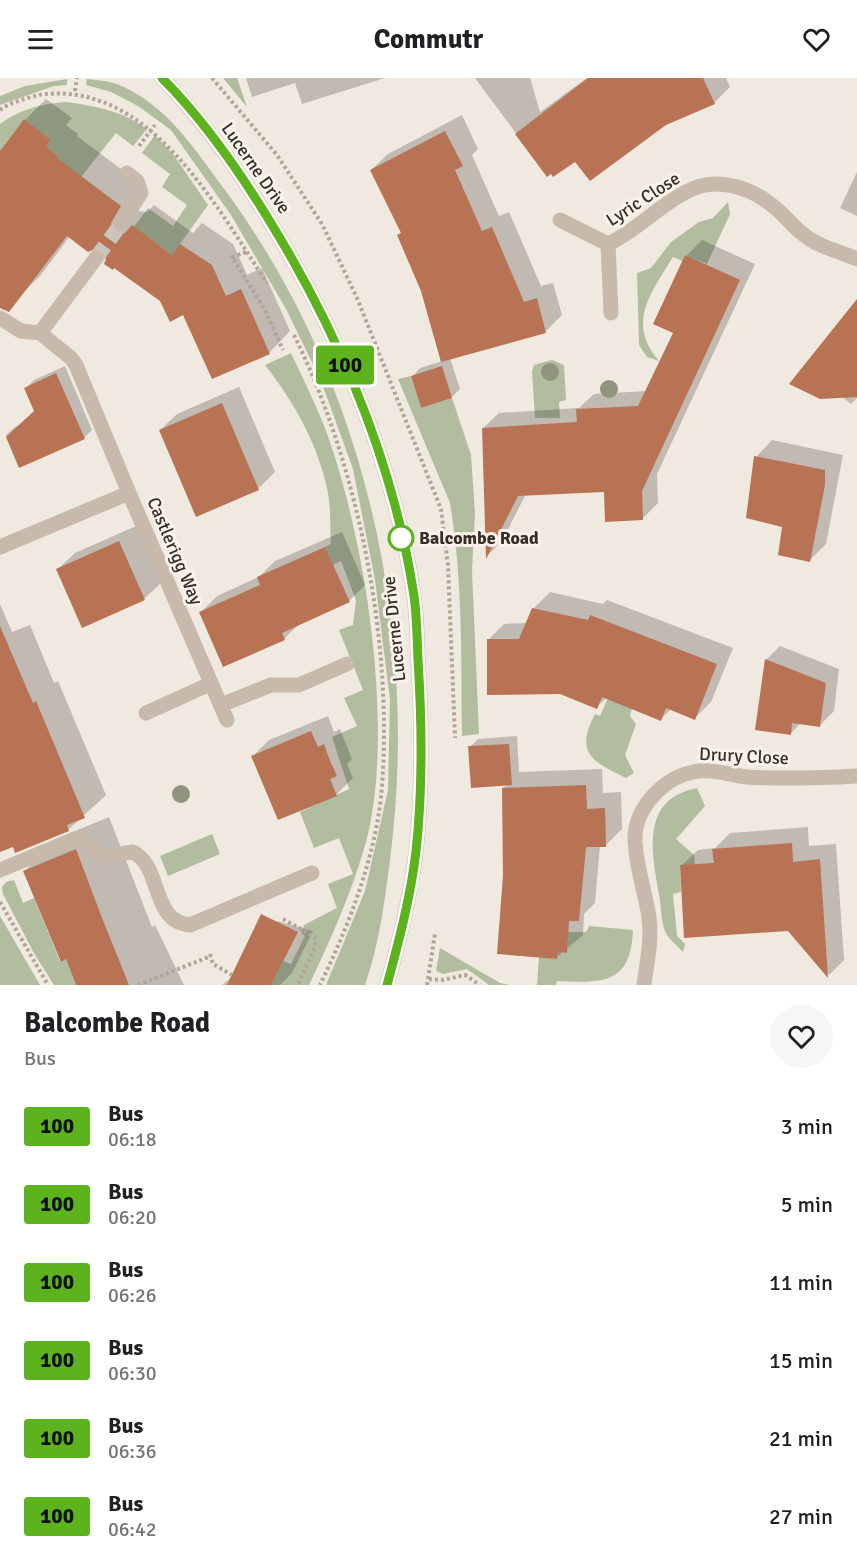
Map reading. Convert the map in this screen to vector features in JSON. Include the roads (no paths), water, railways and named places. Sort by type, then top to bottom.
[{"type":"street","name":"Lucerne Drive","points":[[162,78],[232,165],[268,216],[302,276],[328,326],[355,388],[388,481],[414,597],[422,721],[416,851],[387,985]]},
{"type":"street","points":[[121,224],[141,193],[137,181],[127,173]]},
{"type":"street","name":"Lyric Close","points":[[608,244],[627,235],[669,201],[690,189],[712,184],[736,185],[774,206],[804,235],[857,259]]},
{"type":"street","name":"Lyric Close","points":[[560,220],[608,244]]},
{"type":"street","name":"Lyric Close","points":[[608,244],[611,313]]},
{"type":"street","points":[[39,333],[96,258]]},
{"type":"street","points":[[0,318],[21,331],[39,333],[71,358],[76,365],[129,492]]},
{"type":"street","name":"Castlerigg Way","points":[[0,546],[129,492],[227,720]]},
{"type":"street","points":[[220,705],[271,685],[299,685],[347,664]]},
{"type":"street","points":[[146,713],[210,684]]},
{"type":"street","name":"Drury Close","points":[[644,985],[651,938],[649,915],[636,860],[635,837],[639,820],[658,790],[673,780],[692,772],[713,771],[744,776],[801,779],[857,776]]},
{"type":"street","points":[[0,870],[75,839],[82,840],[105,856],[133,852],[144,860],[170,918],[190,925],[312,873]]},
{"type":"tunnel","points":[[96,258],[121,224]]},
{"type":"place","name":"Balcombe Road","points":[[401,538]]}]
